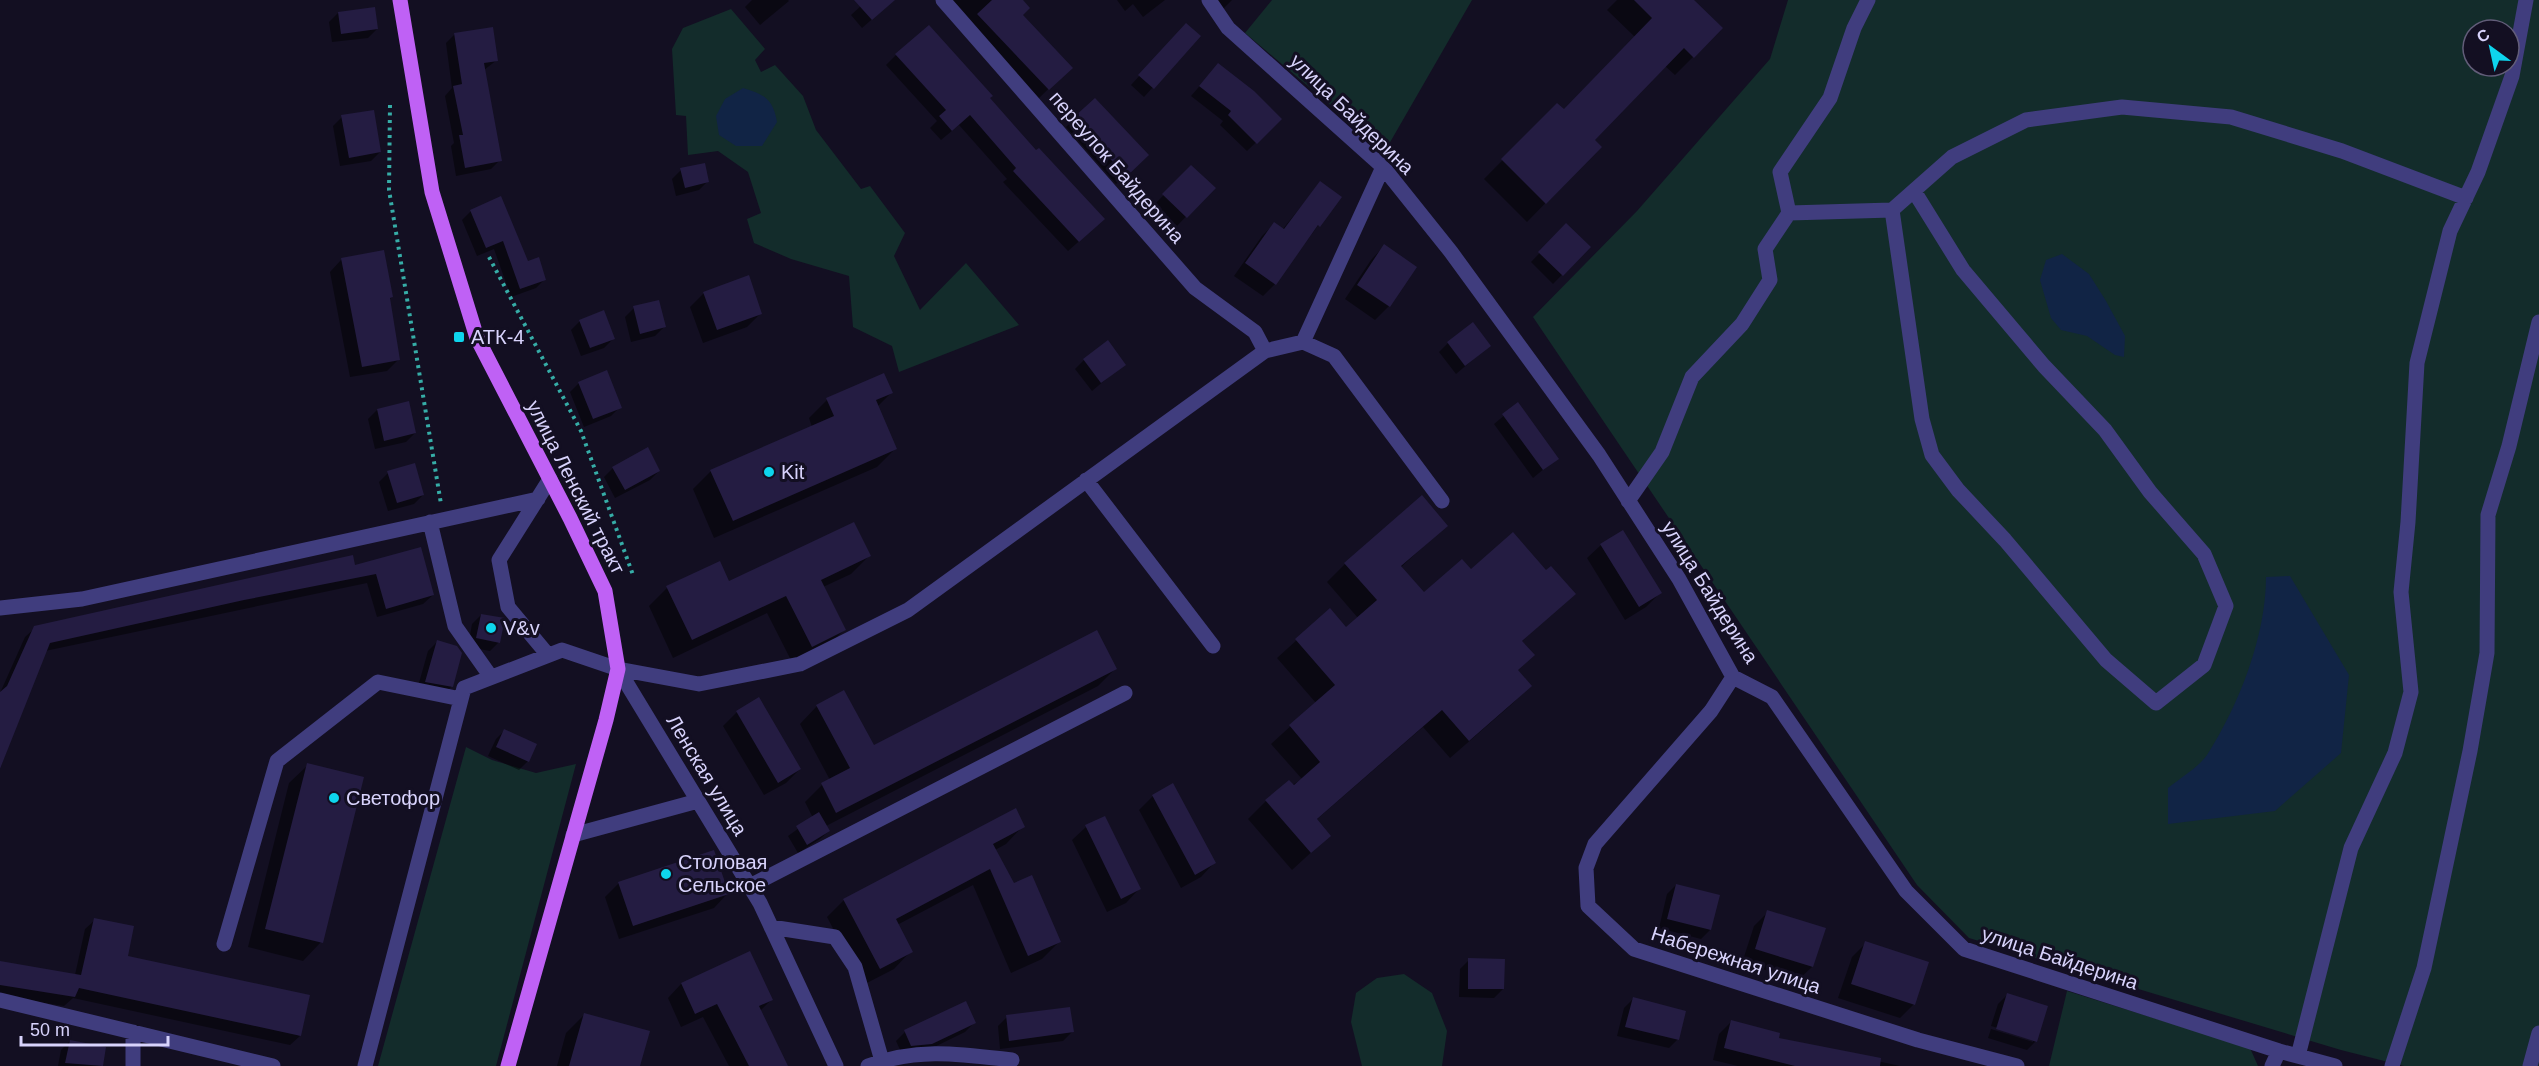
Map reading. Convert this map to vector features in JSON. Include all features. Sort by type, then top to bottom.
[{"type":"main road","name":"улица Ленский тракт","points":[[400,0],[432,192],[473,327],[605,591],[618,669],[606,720],[508,1066]]},
{"type":"street","name":"переулок Байдерина","points":[[944,0],[1195,288],[1255,332],[1265,351]]},
{"type":"street","name":"улица Байдерина","points":[[1209,0],[1228,28],[1383,167],[1451,252],[1599,455],[1679,579],[1733,677],[1772,697],[1906,891],[1964,949],[2279,1052],[2335,1066]]},
{"type":"street","points":[[1628,501],[1662,452],[1692,377],[1742,324],[1770,280],[1766,249],[1789,213],[1780,172],[1830,98],[1854,28],[1868,0]]},
{"type":"street","points":[[2298,1056],[2351,848],[2395,753],[2411,692],[2401,592],[2408,522],[2417,363],[2450,231],[2478,172],[2512,76],[2526,0]]},
{"type":"street","points":[[1789,213],[1892,210],[1952,157],[2026,120],[2122,107],[2231,117],[2343,151],[2466,198]]},
{"type":"street","points":[[1303,342],[1383,167]]},
{"type":"street","points":[[1892,210],[1922,419],[1932,455],[1958,490],[2005,540],[2106,660],[2156,703],[2204,665],[2226,606],[2204,554],[2150,492],[2105,430],[2044,366],[1964,270],[1914,191]]},
{"type":"street","points":[[2392,1066],[2424,968],[2470,751],[2487,653],[2488,515],[2509,446],[2539,322]]},
{"type":"street","points":[[365,1066],[464,688],[562,650],[618,669],[699,684],[800,664],[908,610],[1265,351],[1303,342],[1334,356],[1442,501]]},
{"type":"street","points":[[548,656],[508,607],[499,560],[550,479]]},
{"type":"street","points":[[1086,480],[1213,646]]},
{"type":"street","points":[[0,608],[82,599],[538,499]]},
{"type":"street","points":[[436,521],[455,626],[491,677]]},
{"type":"street","name":"Ленская улица","points":[[618,669],[750,886],[836,1066]]},
{"type":"street","name":"Набережная улица","points":[[1733,677],[1711,711],[1595,844],[1586,868],[1588,906],[1634,949],[1918,1041],[2017,1066]]},
{"type":"street","points":[[224,944],[277,761],[378,681],[461,699]]},
{"type":"street","points":[[750,886],[1125,693]]},
{"type":"street","points":[[573,835],[698,801]]},
{"type":"street","points":[[771,927],[836,937],[855,967],[875,1063],[936,1052],[1012,1060]]},
{"type":"street","points":[[0,1000],[273,1066]]},
{"type":"street","points":[[133,1032],[133,1066]]},
{"type":"street","points":[[2530,1066],[2539,1033]]},
{"type":"street","points":[[2272,1066],[2279,1052]]},
{"type":"path","points":[[390,105],[389,190],[436,521]]},
{"type":"path","points":[[489,256],[581,431],[633,575]]},
{"type":"green space","points":[[1272,0],[1472,0],[1385,151],[1245,33]]},
{"type":"green space","points":[[1788,0],[2539,0],[2539,1066],[2404,1066],[2341,1050],[1969,938],[1917,885],[1533,317],[1637,211],[1770,59]]},
{"type":"green space","points":[[731,9],[765,49],[755,60],[761,72],[775,65],[803,96],[816,130],[861,189],[870,186],[905,233],[894,256],[920,310],[966,263],[1019,325],[899,372],[892,346],[853,327],[849,276],[791,259],[754,243],[747,219],[761,213],[748,172],[718,151],[688,155],[686,116],[676,115],[672,49],[683,28]]},
{"type":"green space","points":[[466,747],[492,760],[536,773],[576,764],[496,1066],[378,1066]]},
{"type":"green space","points":[[1404,974],[1432,993],[1447,1031],[1442,1066],[1362,1066],[1351,1022],[1356,993],[1377,978]]},
{"type":"green space","points":[[2067,991],[2250,1048],[2258,1066],[2049,1066]]},
{"type":"water","points":[[743,88],[762,95],[770,103],[775,114],[777,122],[762,146],[736,146],[719,135],[716,116],[725,99]]},
{"type":"water","points":[[2062,254],[2089,274],[2106,301],[2125,336],[2124,357],[2115,355],[2087,336],[2061,330],[2051,318],[2040,280],[2046,260]]},
{"type":"water","points":[[2290,576],[2349,675],[2341,753],[2275,811],[2168,824],[2168,788],[2194,769],[2207,755],[2240,692],[2256,646],[2265,600],[2266,577]]},
{"type":"building","points":[[854,0],[895,0],[872,20]]},
{"type":"building","points":[[992,0],[1023,0],[1030,8],[1023,15],[1073,68],[1049,90],[977,14]]},
{"type":"building","points":[[1634,0],[1694,0],[1723,28],[1694,58],[1684,48],[1595,140],[1602,147],[1546,204],[1501,159],[1557,103],[1564,109],[1652,18]]},
{"type":"building","points":[[375,7],[378,29],[341,34],[338,12]]},
{"type":"building","points":[[1186,23],[1201,36],[1154,89],[1138,75]]},
{"type":"building","points":[[929,25],[993,96],[990,98],[1036,150],[1039,148],[1105,219],[1079,242],[1013,171],[1016,168],[970,115],[952,131],[939,116],[946,110],[895,54]]},
{"type":"building","points":[[493,27],[498,61],[484,63],[502,161],[465,168],[459,135],[463,135],[453,86],[462,84],[454,33]]},
{"type":"building","points":[[1218,63],[1254,91],[1282,119],[1257,144],[1228,115],[1231,111],[1199,86]]},
{"type":"building","points":[[1095,98],[1149,155],[1126,177],[1074,117]]},
{"type":"building","points":[[374,110],[381,152],[349,158],[341,115]]},
{"type":"building","points":[[705,163],[709,182],[685,188],[680,168]]},
{"type":"building","points":[[1191,165],[1216,188],[1187,218],[1162,194]]},
{"type":"building","points":[[1320,181],[1342,197],[1320,227],[1318,225],[1276,285],[1245,263],[1274,222],[1284,229]]},
{"type":"building","points":[[501,196],[528,261],[539,257],[546,280],[520,289],[503,241],[486,248],[470,210]]},
{"type":"building","points":[[1566,223],[1591,247],[1563,276],[1538,252]]},
{"type":"building","points":[[1384,244],[1417,267],[1390,307],[1357,285]]},
{"type":"building","points":[[384,250],[393,297],[390,298],[400,360],[362,367],[341,258]]},
{"type":"building","points":[[749,275],[762,314],[717,330],[703,292]]},
{"type":"building","points":[[659,300],[666,327],[640,334],[633,306]]},
{"type":"building","points":[[604,310],[615,339],[590,348],[579,320]]},
{"type":"building","points":[[1473,322],[1491,346],[1465,366],[1447,342]]},
{"type":"building","points":[[1108,340],[1126,365],[1101,383],[1083,359]]},
{"type":"building","points":[[607,370],[622,408],[593,419],[578,382]]},
{"type":"building","points":[[884,373],[893,393],[876,400],[897,449],[733,521],[710,470],[834,416],[826,398]]},
{"type":"building","points":[[409,401],[416,433],[384,441],[377,409]]},
{"type":"building","points":[[1518,402],[1559,459],[1543,470],[1502,414]]},
{"type":"building","points":[[648,447],[660,471],[625,490],[612,467]]},
{"type":"building","points":[[415,463],[424,495],[397,503],[387,471]]},
{"type":"building","points":[[1422,495],[1448,526],[1401,566],[1424,592],[1462,559],[1471,569],[1513,532],[1546,570],[1551,566],[1576,594],[1522,641],[1535,655],[1518,670],[1532,686],[1469,741],[1442,710],[1317,819],[1331,836],[1311,853],[1265,800],[1289,780],[1294,785],[1320,762],[1289,725],[1335,685],[1295,639],[1330,608],[1346,627],[1377,600],[1344,563]]},
{"type":"building","points":[[854,522],[871,556],[821,580],[846,630],[812,647],[786,596],[692,640],[666,586],[720,561],[729,581]]},
{"type":"building","points":[[1623,530],[1662,593],[1639,607],[1600,544]]},
{"type":"building","points":[[421,547],[434,595],[386,609],[376,574],[244,600],[50,643],[0,769],[0,692],[7,686],[34,626],[353,555],[355,565]]},
{"type":"building","name":"V&v","points":[[481,614],[505,618],[500,643],[476,638]]},
{"type":"building","points":[[1097,630],[1117,669],[836,813],[821,783],[850,768],[816,705],[844,690],[874,745]]},
{"type":"building","points":[[437,640],[457,646],[462,653],[453,687],[425,682]]},
{"type":"building","points":[[759,697],[801,769],[778,783],[736,711]]},
{"type":"building","points":[[504,729],[537,744],[529,762],[496,747]]},
{"type":"building","points":[[307,763],[364,777],[323,943],[265,929]]},
{"type":"building","points":[[1173,783],[1216,863],[1195,875],[1152,795]]},
{"type":"building","points":[[1016,808],[1025,827],[993,844],[1014,883],[1032,875],[1061,942],[1028,956],[990,869],[896,919],[913,952],[880,969],[843,899]]},
{"type":"building","points":[[819,812],[830,831],[807,845],[796,826]]},
{"type":"building","points":[[1105,816],[1141,889],[1121,899],[1085,825]]},
{"type":"building","points":[[714,850],[729,894],[633,926],[618,882]]},
{"type":"building","points":[[1676,884],[1720,895],[1711,930],[1667,919]]},
{"type":"building","points":[[1767,910],[1826,928],[1813,967],[1755,949]]},
{"type":"building","points":[[94,918],[134,926],[128,956],[310,995],[301,1036],[79,988],[75,997],[0,985],[0,961],[81,975]]},
{"type":"building","points":[[1865,941],[1929,962],[1915,1005],[1851,984]]},
{"type":"building","points":[[750,951],[773,1000],[759,1006],[788,1066],[749,1066],[717,1004],[695,1014],[681,983]]},
{"type":"building","points":[[1468,958],[1505,959],[1504,989],[1468,989]]},
{"type":"building","points":[[2007,993],[2048,1006],[2037,1042],[1996,1029]]},
{"type":"building","points":[[1633,997],[1686,1011],[1679,1040],[1625,1027]]},
{"type":"building","points":[[966,1001],[976,1023],[932,1044],[911,1046],[904,1030]]},
{"type":"building","points":[[1070,1007],[1074,1032],[1009,1041],[1006,1015]]},
{"type":"building","points":[[584,1013],[650,1031],[640,1066],[569,1066]]},
{"type":"building","points":[[1731,1020],[1780,1033],[1779,1038],[1881,1058],[1880,1066],[1795,1066],[1724,1048]]},
{"type":"building","points":[[70,1040],[106,1047],[103,1066],[65,1063]]},
{"type":"place","name":"АТК-4","points":[[459,337]]},
{"type":"place","name":"Kit","points":[[769,472]]},
{"type":"place","name":"V&v","points":[[491,628]]},
{"type":"place","name":"Светофор","points":[[334,798]]},
{"type":"place","name":"Столовая Сельское","points":[[666,874]]}]
